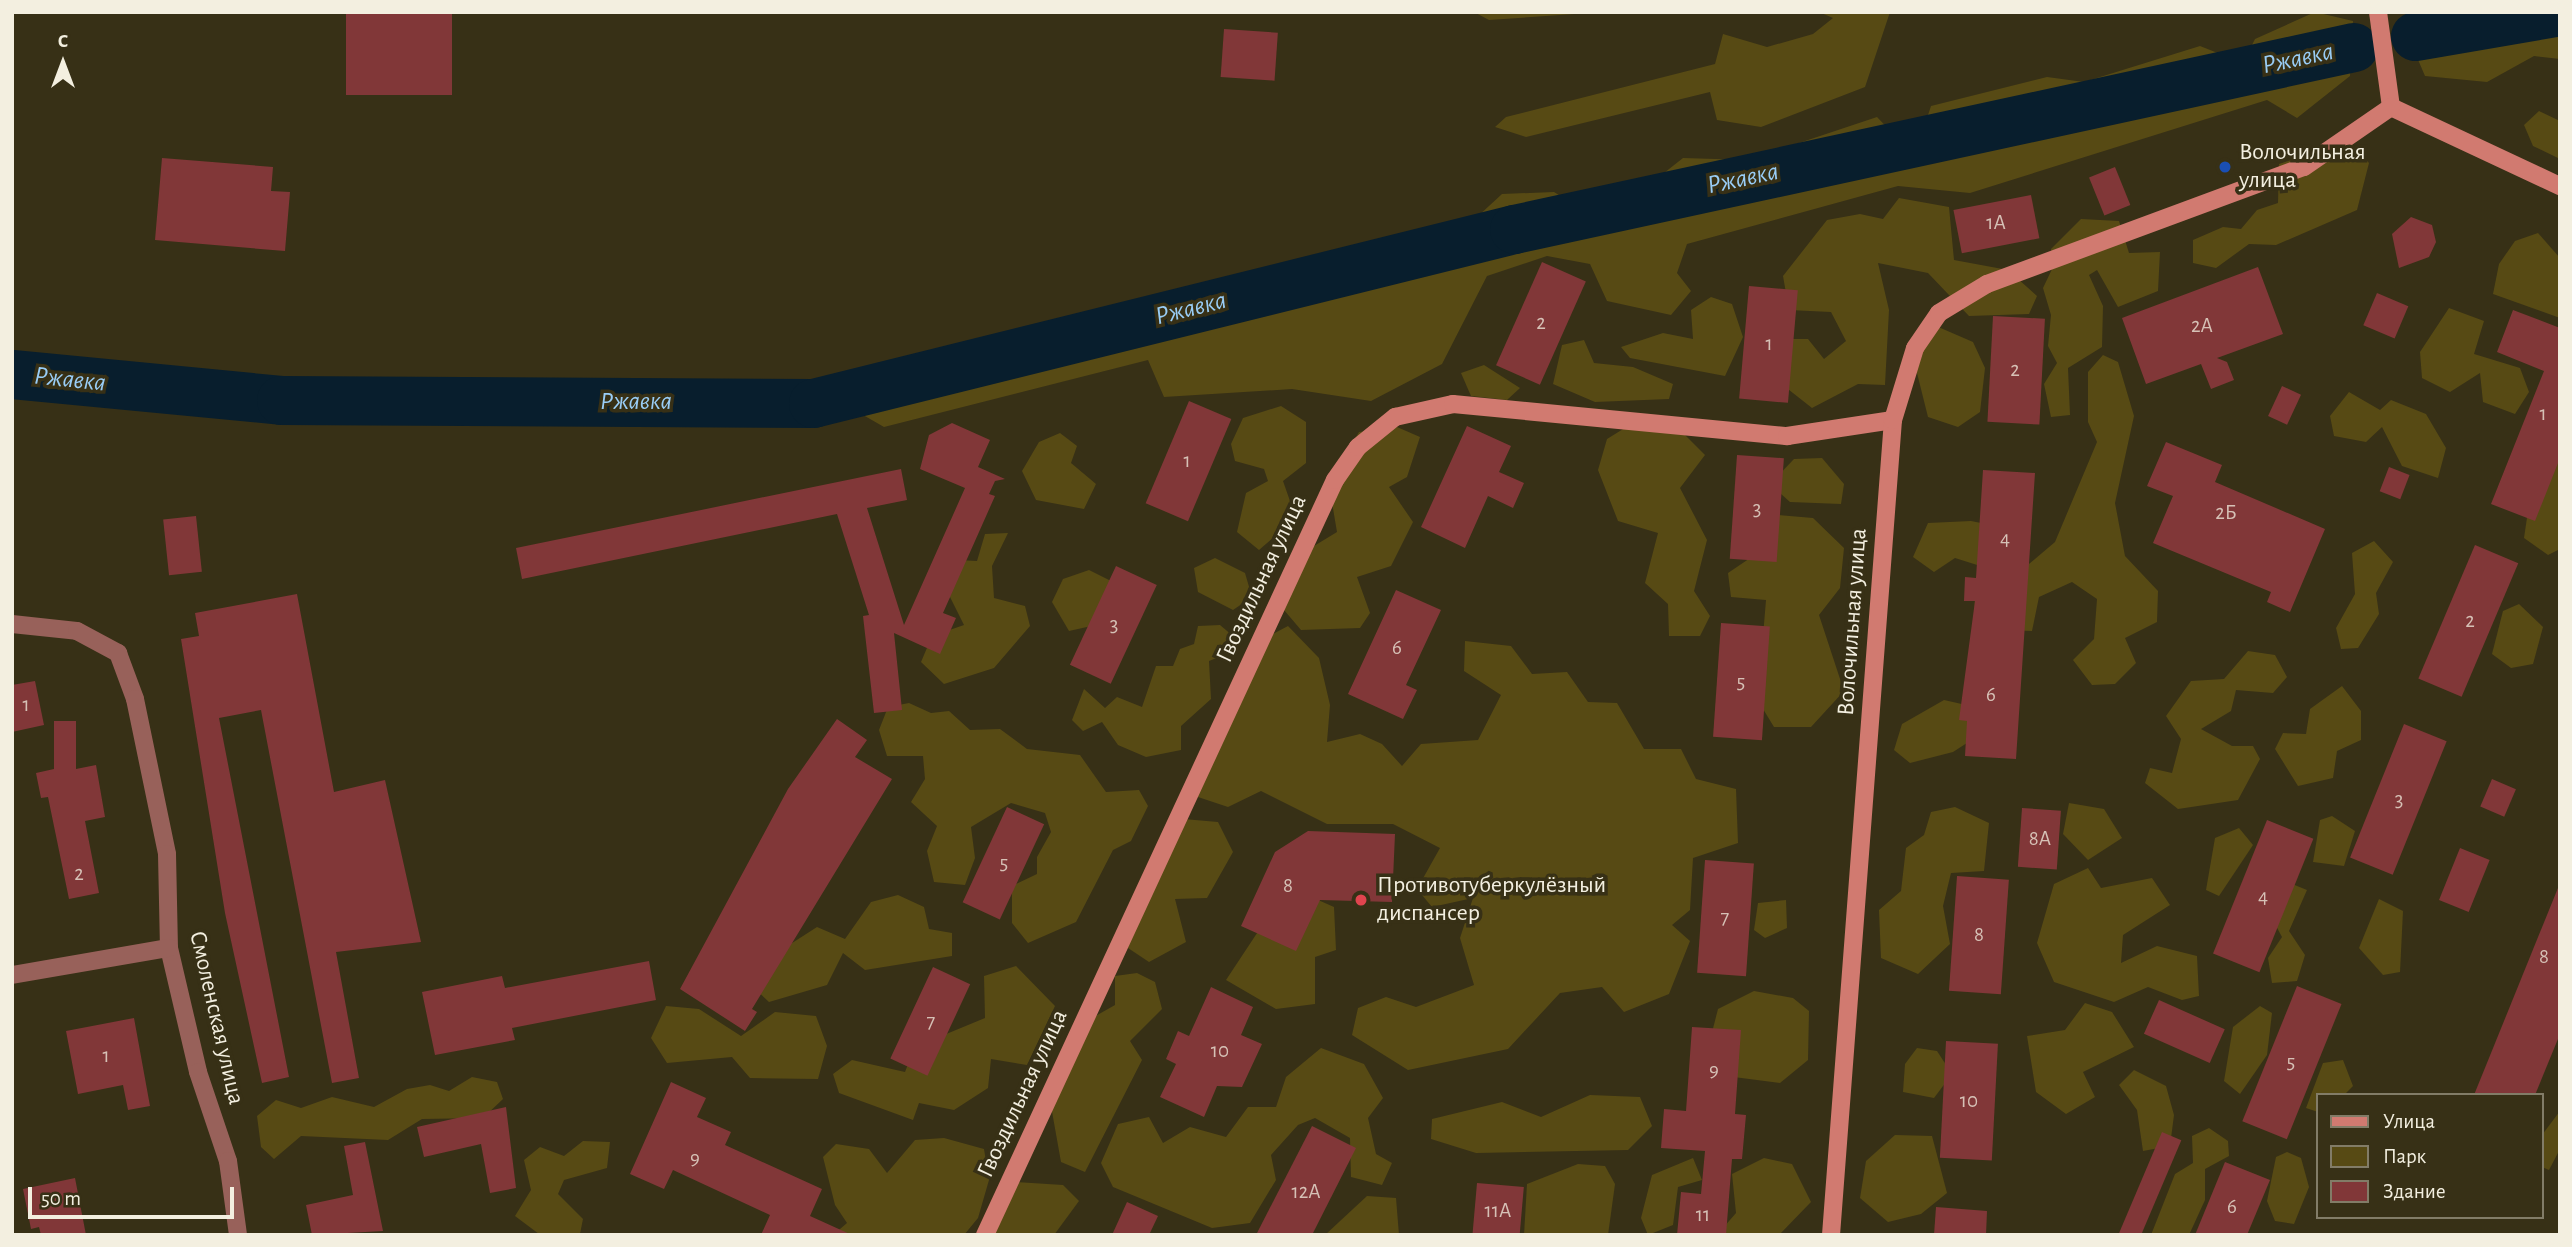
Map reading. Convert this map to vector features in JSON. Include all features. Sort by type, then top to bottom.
[{"type":"street","points":[[2378,12],[2391,107],[2560,186]]},
{"type":"street","name":"Волочильная улица","points":[[1830,1235],[1893,420],[1914,348],[1939,313],[1987,284],[2304,167],[2391,107]]},
{"type":"street","name":"Гвоздильная улица","points":[[985,1235],[1335,480],[1358,447],[1395,417],[1453,404],[1787,436],[1893,420]]},
{"type":"street","name":"Смоленская улица","points":[[12,624],[77,631],[118,653],[135,699],[167,854],[169,948],[198,1072],[228,1161],[238,1235]]},
{"type":"street","points":[[12,975],[169,948]]},
{"type":"green space","points":[[1474,12],[1603,12],[1489,20]]},
{"type":"green space","points":[[1819,12],[1890,12],[1865,87],[1761,127],[1717,120],[1710,92],[1526,137],[1495,127],[1506,117],[1715,64],[1723,34],[1767,47],[1813,34],[1833,18]]},
{"type":"green space","points":[[2315,12],[2353,21],[2350,76],[2297,118],[2267,100],[1970,193],[1898,186],[1687,244],[1677,273],[1691,291],[1671,315],[1607,301],[1590,264],[1547,256],[1487,276],[1442,364],[1371,401],[1292,389],[1164,397],[1148,360],[884,427],[851,408],[856,389],[1233,294],[1273,296],[1325,269],[1451,241],[1502,194],[1554,192],[1577,206],[1631,199],[1683,158],[1748,160],[1877,117],[1899,140],[1921,136],[1931,106],[2047,77],[2084,82],[2200,46],[2243,63],[2255,39]]},
{"type":"green space","points":[[2413,12],[2560,12],[2560,59],[2534,56],[2487,82],[2425,76],[2404,27]]},
{"type":"green space","points":[[2539,111],[2560,121],[2560,159],[2533,146],[2524,125]]},
{"type":"green space","points":[[2344,136],[2369,163],[2357,210],[2276,245],[2249,244],[2216,268],[2193,263],[2193,240],[2223,227],[2241,229],[2257,210],[2278,203],[2279,164],[2297,158],[2314,163]]},
{"type":"green space","points":[[1899,198],[1949,207],[1954,260],[2008,270],[2037,296],[2029,314],[1969,316],[1928,273],[1878,263],[1889,310],[1885,385],[1858,384],[1812,408],[1775,379],[1777,339],[1808,339],[1824,359],[1846,341],[1831,312],[1789,310],[1783,276],[1827,220],[1860,214],[1883,219]]},
{"type":"green space","points":[[2081,219],[2119,221],[2129,253],[2160,252],[2158,291],[2118,307],[2097,270],[2089,275],[2103,306],[2102,347],[2068,368],[2070,415],[2051,417],[2044,384],[2057,363],[2048,346],[2051,315],[2043,288],[2053,267],[2051,249]]},
{"type":"green space","points":[[2538,233],[2560,258],[2560,318],[2493,294],[2499,264],[2515,241]]},
{"type":"green space","points":[[1711,297],[1732,304],[1743,337],[1725,376],[1630,358],[1621,347],[1663,333],[1693,339],[1691,310]]},
{"type":"green space","points":[[2449,308],[2484,321],[2474,354],[2520,368],[2529,392],[2515,414],[2483,402],[2480,373],[2450,392],[2422,378],[2420,352]]},
{"type":"green space","points":[[1936,326],[1973,342],[1985,368],[1980,412],[1958,427],[1928,417],[1915,365]]},
{"type":"green space","points":[[1584,340],[1594,363],[1633,367],[1673,384],[1669,399],[1595,402],[1553,384],[1562,345]]},
{"type":"green space","points":[[2103,355],[2118,362],[2134,416],[2115,503],[2125,556],[2158,591],[2157,622],[2125,638],[2136,663],[2115,684],[2092,685],[2073,660],[2094,639],[2097,599],[2072,582],[2039,597],[2032,631],[1974,629],[1975,592],[2004,585],[2055,542],[2097,442],[2088,422],[2088,372]]},
{"type":"green space","points":[[1484,365],[1520,388],[1507,400],[1471,396],[1461,373]]},
{"type":"green space","points":[[2349,392],[2380,410],[2391,400],[2426,414],[2446,448],[2438,478],[2402,466],[2382,427],[2366,442],[2334,436],[2330,416]]},
{"type":"green space","points":[[1281,406],[1306,422],[1306,463],[1283,481],[1290,501],[1283,529],[1259,550],[1237,532],[1246,493],[1268,481],[1264,469],[1235,461],[1231,444],[1243,418]]},
{"type":"green space","points":[[1628,426],[1682,432],[1705,455],[1680,488],[1707,540],[1694,591],[1710,616],[1700,636],[1669,636],[1668,604],[1645,583],[1658,533],[1618,521],[1598,470],[1607,439]]},
{"type":"green space","points":[[1397,427],[1420,437],[1407,477],[1389,487],[1413,522],[1391,566],[1357,577],[1370,613],[1360,628],[1301,630],[1284,610],[1291,560],[1337,532],[1329,485],[1359,432]]},
{"type":"green space","points":[[1060,433],[1077,446],[1071,463],[1096,484],[1084,509],[1036,500],[1022,471],[1039,442]]},
{"type":"green space","points":[[1822,458],[1844,484],[1841,504],[1790,502],[1770,484],[1794,459]]},
{"type":"green space","points":[[2560,460],[2560,549],[2548,555],[2524,538],[2528,511],[2549,463]]},
{"type":"green space","points":[[1767,514],[1813,518],[1844,548],[1840,588],[1819,615],[1844,691],[1811,727],[1774,727],[1749,686],[1761,660],[1766,600],[1731,597],[1728,573],[1762,550]]},
{"type":"green space","points":[[1971,521],[1996,526],[1993,570],[1955,558],[1934,572],[1913,557],[1928,523]]},
{"type":"green space","points":[[1008,533],[992,566],[994,598],[1025,606],[1030,626],[994,668],[944,684],[921,662],[932,636],[964,625],[943,583],[956,560],[977,561],[985,534]]},
{"type":"green space","points":[[2374,541],[2393,562],[2376,593],[2379,614],[2358,648],[2341,649],[2336,628],[2355,594],[2352,553]]},
{"type":"green space","points":[[1215,558],[1245,573],[1252,597],[1233,610],[1198,592],[1194,568]]},
{"type":"green space","points":[[1089,570],[1117,584],[1105,623],[1069,631],[1052,602],[1063,579]]},
{"type":"green space","points":[[2519,604],[2543,627],[2533,664],[2511,668],[2492,654],[2503,611]]},
{"type":"green space","points":[[1220,625],[1233,636],[1232,652],[1209,661],[1211,699],[1181,726],[1181,750],[1146,757],[1118,745],[1102,722],[1083,731],[1072,720],[1084,689],[1105,708],[1117,697],[1142,707],[1156,666],[1173,666],[1180,649],[1194,644],[1198,626]]},
{"type":"green space","points":[[1288,626],[1319,658],[1330,705],[1327,742],[1360,734],[1382,744],[1402,766],[1421,744],[1478,740],[1501,695],[1464,671],[1465,641],[1511,646],[1532,674],[1567,672],[1588,702],[1617,703],[1644,749],[1681,749],[1696,779],[1736,789],[1738,843],[1693,858],[1690,910],[1672,925],[1690,941],[1669,994],[1624,1012],[1602,987],[1560,993],[1508,1049],[1408,1070],[1352,1035],[1358,1008],[1386,997],[1416,1007],[1474,985],[1460,938],[1473,898],[1432,907],[1417,889],[1440,848],[1393,824],[1327,824],[1261,791],[1228,807],[1195,796],[1269,636]]},
{"type":"green space","points":[[2248,651],[2275,655],[2287,677],[2273,693],[2236,690],[2231,711],[2201,729],[2232,746],[2253,746],[2260,759],[2238,800],[2178,809],[2145,783],[2150,768],[2172,773],[2181,739],[2166,716],[2191,681],[2224,679]]},
{"type":"green space","points":[[2342,686],[2361,711],[2361,740],[2337,751],[2333,778],[2298,786],[2275,749],[2283,733],[2306,734],[2310,709]]},
{"type":"green space","points":[[1944,700],[1975,707],[1984,732],[1953,752],[1910,763],[1894,750],[1902,724]]},
{"type":"green space","points":[[909,703],[931,713],[949,711],[970,730],[1000,729],[1027,749],[1080,755],[1106,792],[1139,790],[1148,806],[1131,841],[1113,850],[1076,922],[1028,943],[1012,923],[1012,886],[1037,874],[1037,857],[1051,832],[1045,813],[1011,803],[971,827],[975,858],[965,885],[934,882],[927,851],[937,826],[911,802],[925,779],[923,756],[887,756],[879,730],[888,707]]},
{"type":"green space","points":[[2069,803],[2104,809],[2122,838],[2088,860],[2063,834]]},
{"type":"green space","points":[[1955,807],[1989,823],[1984,871],[1951,873],[1943,906],[1950,944],[1918,974],[1881,958],[1879,910],[1901,891],[1906,848],[1924,835],[1931,812]]},
{"type":"green space","points":[[2332,816],[2355,831],[2344,866],[2313,862],[2320,820]]},
{"type":"green space","points":[[1172,818],[1218,822],[1233,852],[1207,898],[1175,899],[1186,942],[1149,962],[1128,948],[1134,905],[1157,885],[1157,850]]},
{"type":"green space","points":[[2239,828],[2253,845],[2219,896],[2206,890],[2215,838]]},
{"type":"green space","points":[[2088,868],[2101,888],[2152,878],[2170,905],[2123,935],[2121,963],[2157,946],[2197,956],[2199,996],[2182,1000],[2148,987],[2114,1002],[2054,982],[2037,943],[2054,884]]},
{"type":"green space","points":[[2275,877],[2307,890],[2289,931],[2305,955],[2297,981],[2272,983],[2268,958],[2282,937],[2263,902]]},
{"type":"green space","points":[[898,895],[924,907],[929,929],[952,933],[952,956],[865,970],[843,953],[827,985],[769,1002],[755,989],[775,954],[817,927],[845,939],[871,902]]},
{"type":"green space","points":[[1309,896],[1334,907],[1336,950],[1315,957],[1315,1004],[1276,1009],[1226,980],[1265,921]]},
{"type":"green space","points":[[2379,899],[2403,911],[2400,972],[2383,975],[2359,948]]},
{"type":"green space","points":[[1786,900],[1787,928],[1765,938],[1754,930],[1758,903]]},
{"type":"green space","points":[[1016,966],[1055,1006],[1027,1065],[991,1059],[988,1088],[954,1110],[919,1103],[913,1120],[839,1093],[833,1074],[852,1060],[905,1072],[910,1059],[939,1037],[985,1018],[984,976]]},
{"type":"green space","points":[[1137,973],[1155,982],[1162,1009],[1130,1041],[1142,1060],[1085,1172],[1061,1162],[1051,1106],[1092,1018],[1115,1005],[1115,976]]},
{"type":"green space","points":[[1754,991],[1793,998],[1809,1011],[1808,1060],[1780,1083],[1726,1076],[1708,1048],[1718,1009]]},
{"type":"green space","points":[[2085,1003],[2112,1012],[2134,1047],[2083,1072],[2095,1097],[2066,1114],[2036,1092],[2027,1036],[2065,1030]]},
{"type":"green space","points":[[666,1006],[699,1009],[741,1036],[775,1012],[816,1016],[827,1046],[818,1079],[750,1078],[732,1057],[667,1063],[651,1038]]},
{"type":"green space","points":[[2260,1006],[2272,1013],[2267,1055],[2240,1094],[2224,1081],[2233,1027]]},
{"type":"green space","points":[[1321,1048],[1364,1064],[1383,1098],[1368,1118],[1376,1154],[1392,1163],[1382,1185],[1351,1177],[1350,1138],[1315,1118],[1298,1125],[1271,1155],[1276,1180],[1250,1223],[1212,1228],[1113,1187],[1101,1163],[1118,1124],[1149,1117],[1163,1143],[1190,1127],[1226,1137],[1248,1107],[1276,1107],[1286,1077]]},
{"type":"green space","points":[[1917,1048],[1937,1051],[1952,1074],[1934,1098],[1903,1092],[1905,1064]]},
{"type":"green space","points":[[2343,1060],[2353,1086],[2346,1093],[2316,1093],[2316,1111],[2306,1108],[2323,1063]]},
{"type":"green space","points":[[2134,1070],[2166,1086],[2174,1115],[2170,1146],[2143,1151],[2137,1110],[2119,1085]]},
{"type":"green space","points":[[472,1077],[497,1082],[503,1099],[483,1118],[422,1119],[388,1140],[301,1136],[274,1159],[261,1147],[257,1116],[276,1100],[301,1108],[332,1097],[374,1107],[407,1089],[430,1085],[449,1091]]},
{"type":"green space","points":[[1590,1095],[1640,1097],[1652,1126],[1628,1150],[1476,1153],[1431,1139],[1432,1119],[1502,1102],[1541,1117]]},
{"type":"green space","points":[[2560,1111],[2560,1149],[2549,1170],[2544,1168],[2544,1132]]},
{"type":"green space","points":[[2209,1128],[2228,1141],[2229,1156],[2205,1169],[2205,1200],[2189,1235],[2151,1235],[2175,1174],[2193,1163],[2192,1136]]},
{"type":"green space","points":[[1895,1135],[1932,1136],[1947,1193],[1921,1214],[1888,1222],[1860,1198],[1866,1161]]},
{"type":"green space","points":[[944,1138],[984,1149],[989,1180],[978,1218],[964,1235],[833,1235],[847,1223],[835,1205],[823,1157],[836,1144],[869,1149],[887,1173],[915,1140]]},
{"type":"green space","points":[[583,1141],[610,1142],[607,1168],[564,1180],[558,1194],[583,1219],[580,1234],[539,1234],[515,1216],[531,1190],[524,1160],[540,1147],[564,1156]]},
{"type":"green space","points":[[2287,1152],[2301,1158],[2309,1187],[2294,1224],[2275,1221],[2267,1201],[2276,1157]]},
{"type":"green space","points":[[1693,1158],[1702,1180],[1678,1187],[1673,1225],[1648,1235],[1641,1218],[1652,1175]]},
{"type":"green space","points":[[1764,1158],[1792,1164],[1811,1202],[1779,1235],[1717,1235],[1736,1213],[1732,1174]]},
{"type":"green space","points":[[1578,1164],[1605,1166],[1615,1184],[1608,1235],[1524,1235],[1527,1184]]},
{"type":"green space","points":[[1015,1182],[1063,1185],[1079,1201],[1054,1235],[993,1235]]},
{"type":"green space","points":[[1367,1196],[1396,1198],[1399,1235],[1325,1235]]},
{"type":"building","points":[[346,12],[452,12],[452,95],[346,95]]},
{"type":"building","points":[[1224,29],[1278,33],[1275,81],[1221,77]]},
{"type":"building","points":[[162,158],[273,167],[271,191],[290,192],[285,251],[155,240]]},
{"type":"building","points":[[2115,167],[2130,205],[2104,216],[2089,177]]},
{"type":"building","points":[[2031,195],[2039,238],[1962,253],[1953,210]]},
{"type":"building","points":[[2411,217],[2432,225],[2436,242],[2429,257],[2399,268],[2392,234]]},
{"type":"building","points":[[1542,262],[1586,282],[1540,385],[1496,365]]},
{"type":"building","points":[[2258,267],[2283,334],[2217,358],[2227,362],[2234,380],[2211,389],[2201,364],[2146,384],[2122,318]]},
{"type":"building","points":[[1749,286],[1798,290],[1788,403],[1739,399]]},
{"type":"building","points":[[2377,293],[2408,306],[2395,339],[2363,325]]},
{"type":"building","points":[[2513,310],[2560,328],[2560,458],[2535,521],[2491,504],[2544,371],[2497,352]]},
{"type":"building","points":[[1993,316],[2045,319],[2039,425],[1987,422]]},
{"type":"building","points":[[2282,386],[2301,395],[2287,425],[2268,416]]},
{"type":"building","points":[[1189,401],[1231,419],[1188,521],[1146,503]]},
{"type":"building","points":[[952,423],[990,440],[978,467],[1005,479],[995,481],[989,494],[995,496],[943,613],[956,618],[940,654],[894,633],[902,710],[874,713],[863,616],[869,615],[837,514],[522,579],[516,548],[901,469],[907,500],[867,508],[904,625],[965,488],[920,469],[929,435]]},
{"type":"building","points":[[1467,426],[1511,446],[1499,472],[1524,483],[1513,508],[1488,496],[1465,548],[1421,527]]},
{"type":"building","points":[[2166,442],[2222,465],[2215,482],[2325,529],[2290,612],[2267,602],[2271,592],[2153,543],[2173,496],[2147,486]]},
{"type":"building","points":[[1737,455],[1784,458],[1777,562],[1730,559]]},
{"type":"building","points":[[2389,467],[2410,475],[2400,499],[2380,491]]},
{"type":"building","points":[[1983,470],[2035,473],[2016,759],[1965,756],[1967,721],[1959,720],[1975,601],[1964,601],[1965,577],[1976,578]]},
{"type":"building","points":[[196,516],[202,572],[169,575],[163,519]]},
{"type":"building","points":[[2475,545],[2518,563],[2462,697],[2418,678]]},
{"type":"building","points":[[1116,566],[1157,585],[1111,684],[1070,665]]},
{"type":"building","points":[[1396,590],[1441,610],[1406,685],[1417,690],[1403,719],[1348,694]]},
{"type":"building","points":[[297,594],[334,792],[385,780],[421,942],[336,952],[359,1078],[332,1083],[261,710],[219,718],[289,1077],[262,1083],[225,913],[181,639],[199,636],[195,613]]},
{"type":"building","points":[[1721,623],[1770,626],[1762,740],[1713,737]]},
{"type":"building","points":[[35,681],[44,725],[12,732],[12,685]]},
{"type":"building","points":[[837,719],[867,740],[855,757],[892,779],[752,1009],[757,1012],[745,1031],[680,989],[788,789]]},
{"type":"building","points":[[54,721],[76,721],[76,769],[96,765],[105,817],[85,821],[99,893],[69,899],[48,797],[41,798],[36,773],[54,769]]},
{"type":"building","points":[[2404,724],[2447,741],[2393,875],[2350,858]]},
{"type":"building","points":[[2492,779],[2516,789],[2504,817],[2480,807]]},
{"type":"building","points":[[1007,807],[1044,824],[1000,919],[963,902]]},
{"type":"building","points":[[2022,808],[2061,811],[2057,870],[2018,867]]},
{"type":"building","points":[[2267,820],[2313,839],[2259,972],[2213,954]]},
{"type":"building","points":[[1308,831],[1395,834],[1392,902],[1320,900],[1296,951],[1241,926],[1275,852]]},
{"type":"building","points":[[2460,848],[2490,860],[2469,912],[2439,900]]},
{"type":"building","points":[[1705,860],[1754,863],[1746,976],[1697,973]]},
{"type":"building","points":[[1957,876],[2009,880],[2001,994],[1949,991]]},
{"type":"building","points":[[2560,883],[2560,1034],[2536,1093],[2475,1093]]},
{"type":"building","points":[[649,961],[656,1000],[512,1028],[515,1040],[435,1055],[422,992],[502,976],[505,988]]},
{"type":"building","points":[[933,967],[970,984],[927,1076],[890,1059]]},
{"type":"building","points":[[2297,986],[2342,1004],[2287,1139],[2242,1121]]},
{"type":"building","points":[[1211,987],[1253,1007],[1241,1035],[1262,1044],[1242,1087],[1217,1086],[1204,1117],[1160,1097],[1176,1064],[1166,1059],[1178,1031],[1189,1036]]},
{"type":"building","points":[[2159,1000],[2225,1029],[2210,1063],[2144,1034]]},
{"type":"building","points":[[134,1018],[150,1106],[128,1110],[123,1085],[78,1094],[66,1031]]},
{"type":"building","points":[[1692,1027],[1741,1030],[1735,1114],[1746,1115],[1742,1159],[1732,1159],[1726,1235],[1677,1235],[1681,1192],[1701,1194],[1705,1151],[1661,1148],[1664,1109],[1686,1111]]},
{"type":"building","points":[[1946,1041],[1998,1044],[1992,1161],[1940,1158]]},
{"type":"building","points":[[671,1082],[706,1098],[697,1117],[731,1132],[725,1145],[822,1189],[810,1216],[852,1235],[761,1235],[770,1215],[673,1170],[664,1189],[630,1174]]},
{"type":"building","points":[[506,1107],[516,1188],[490,1193],[481,1144],[424,1157],[417,1127]]},
{"type":"building","points":[[1312,1126],[1356,1148],[1312,1235],[1256,1235]]},
{"type":"building","points":[[2162,1132],[2181,1140],[2141,1235],[2118,1235]]},
{"type":"building","points":[[365,1142],[383,1231],[312,1235],[306,1205],[353,1195],[344,1146]]},
{"type":"building","points":[[2225,1162],[2270,1180],[2247,1235],[2195,1235]]},
{"type":"building","points":[[75,1178],[86,1235],[41,1235],[39,1227],[31,1229],[23,1189]]},
{"type":"building","points":[[1477,1183],[1524,1187],[1520,1235],[1472,1235]]},
{"type":"building","points":[[1127,1202],[1158,1216],[1149,1235],[1112,1235]]},
{"type":"building","points":[[1936,1207],[1987,1211],[1986,1235],[1934,1235]]},
{"type":"waterway","name":"Ржавка","points":[[2415,36],[2556,12]]},
{"type":"waterway","name":"Ржавка","points":[[12,374],[281,400],[813,403],[1514,229],[2354,47]]},
{"type":"place","name":"Волочильная улица","points":[[2225,167]]},
{"type":"place","name":"Противотуберкулёзный диспансер","points":[[1361,900]]}]
